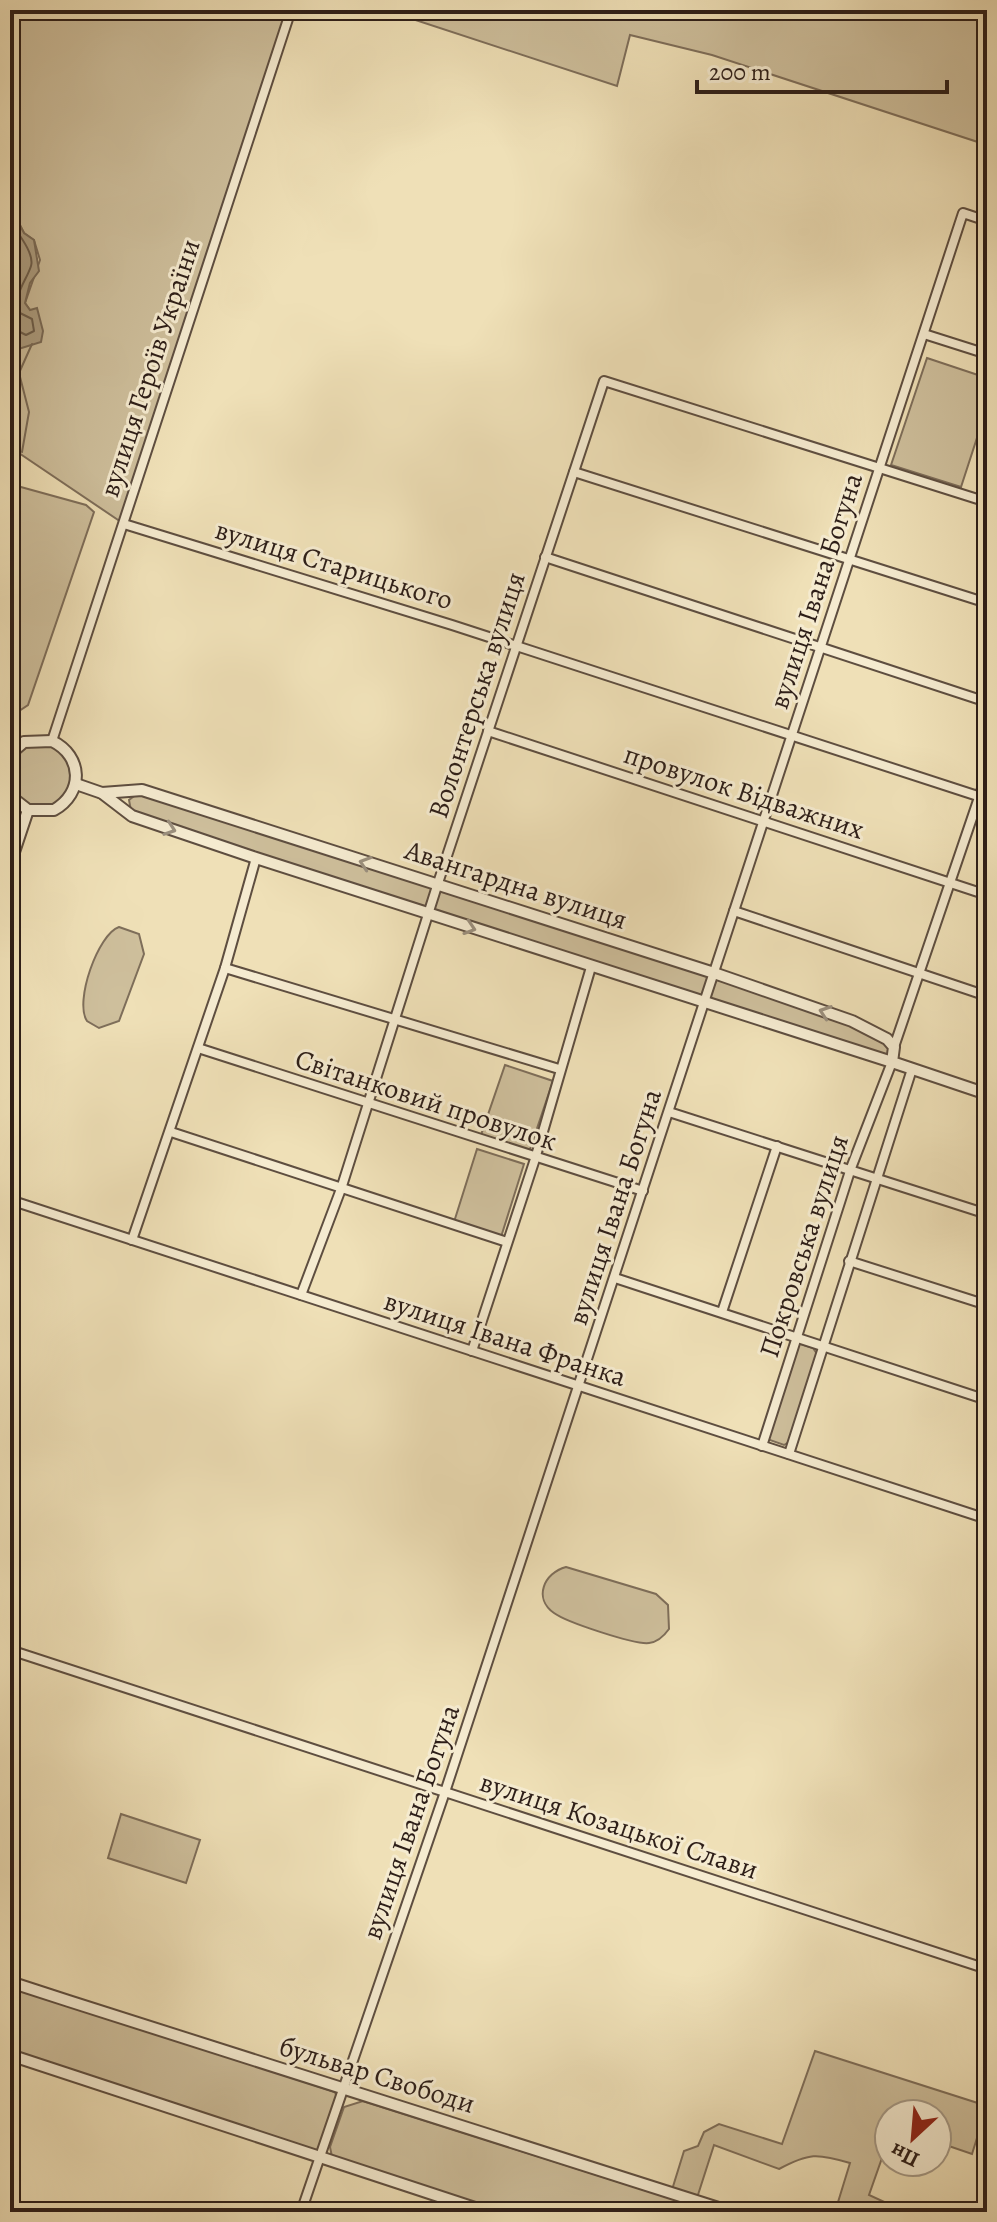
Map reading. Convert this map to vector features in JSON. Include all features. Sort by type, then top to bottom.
[{"type":"street","name":"вулиця Героїв України","points":[[52,741],[291,10]]},
{"type":"street","name":"вулиця Івана Богуна","points":[[301,2212],[445,1792],[963,213],[987,221]]},
{"type":"street","points":[[924,334],[987,354]]},
{"type":"street","name":"Волонтерська вулиця","points":[[301,1295],[341,1189],[437,886],[604,381],[880,468]]},
{"type":"street","points":[[880,468],[987,502]]},
{"type":"street","points":[[574,472],[987,603]]},
{"type":"street","name":"вулиця Старицького","points":[[124,524],[516,646],[983,798]]},
{"type":"street","points":[[545,557],[987,702]]},
{"type":"street","name":"провулок Відважних","points":[[488,731],[987,895]]},
{"type":"street","points":[[10,754],[24,742],[52,741],[72,758],[76,784],[61,806],[45,812],[28,810],[10,796]]},
{"type":"street","points":[[892,1062],[894,1047],[983,798],[987,774]]},
{"type":"street","name":"Авангардна вулиця","points":[[76,784],[102,793],[132,816],[987,1094]]},
{"type":"street","name":"Авангардна вулиця","points":[[102,793],[142,790],[714,973],[852,1021],[887,1039],[894,1047]]},
{"type":"street","points":[[10,864],[28,810]]},
{"type":"street","points":[[132,1240],[225,968],[256,858]]},
{"type":"street","points":[[734,911],[987,996]]},
{"type":"street","points":[[472,1351],[535,1159],[591,967]]},
{"type":"street","points":[[225,968],[559,1069]]},
{"type":"street","name":"Світанковий провулок","points":[[198,1048],[535,1159],[643,1191]]},
{"type":"street","name":"Покровська вулиця","points":[[762,1446],[851,1168],[892,1062]]},
{"type":"street","name":"Покровська вулиця","points":[[789,1454],[912,1069]]},
{"type":"street","points":[[669,1112],[987,1214]]},
{"type":"street","points":[[171,1132],[507,1242]]},
{"type":"street","points":[[722,1312],[777,1146]]},
{"type":"street","name":"вулиця Івана Франка","points":[[10,1200],[987,1519]]},
{"type":"street","points":[[849,1261],[987,1305]]},
{"type":"street","points":[[615,1278],[987,1400]]},
{"type":"street","name":"вулиця Козацької Слави","points":[[10,1650],[987,1969]]},
{"type":"street","name":"бульвар Свободи","points":[[10,1982],[343,2091],[511,2140],[731,2212]]},
{"type":"street","points":[[10,2055],[487,2212]]},
{"type":"shaded area","points":[[10,10],[291,10],[124,524],[10,447],[10,348],[31,342],[30,310],[25,303],[40,260],[34,240],[24,233],[10,206]]},
{"type":"shaded area","points":[[385,10],[987,10],[987,145],[712,55],[630,35],[617,86]]},
{"type":"shaded area","points":[[927,358],[987,378],[987,407],[961,487],[891,465]]},
{"type":"shaded area","points":[[10,484],[86,505],[94,512],[28,705],[10,717]]},
{"type":"shaded area","points":[[40,743],[58,749],[66,757],[72,775],[66,793],[58,801],[40,807],[22,801],[14,793],[8,775],[14,757],[22,749]]},
{"type":"shaded area","points":[[142,790],[714,973],[887,1039],[892,1062],[132,816],[129,800]]},
{"type":"shaded area","points":[[119,927],[139,934],[144,954],[119,1021],[99,1028],[87,1021],[84,1012],[86,985],[103,942]]},
{"type":"shaded area","points":[[505,1065],[553,1081],[528,1155],[480,1138]]},
{"type":"shaded area","points":[[477,1149],[524,1164],[501,1237],[454,1222]]},
{"type":"shaded area","points":[[794,1342],[813,1348],[817,1354],[789,1442],[784,1445],[764,1438]]},
{"type":"shaded area","points":[[566,1567],[656,1594],[668,1605],[669,1629],[655,1641],[641,1643],[572,1622],[554,1613],[544,1600],[544,1587],[552,1575]]},
{"type":"shaded area","points":[[121,1814],[200,1840],[186,1883],[108,1858]]},
{"type":"shaded area","points":[[10,1985],[335,2092],[337,2098],[320,2147],[316,2151],[10,2052]]},
{"type":"shaded area","points":[[815,2051],[987,2106],[972,2154],[953,2147],[953,2098],[873,2098],[875,2178],[869,2195],[906,2212],[835,2212],[850,2163],[813,2156],[779,2169],[714,2145],[696,2201],[671,2193],[684,2151],[698,2146],[704,2132],[719,2124],[782,2144]]},
{"type":"shaded area","points":[[363,2101],[714,2212],[498,2212],[332,2157],[330,2147],[344,2107]]},
{"type":"water","points":[[10,206],[24,233],[34,240],[39,271],[30,283],[25,303],[30,310],[37,308],[43,331],[41,342],[12,351],[10,345],[17,338],[10,335]]},
{"type":"waterway","points":[[22,452],[29,412],[19,373],[32,344]]}]
